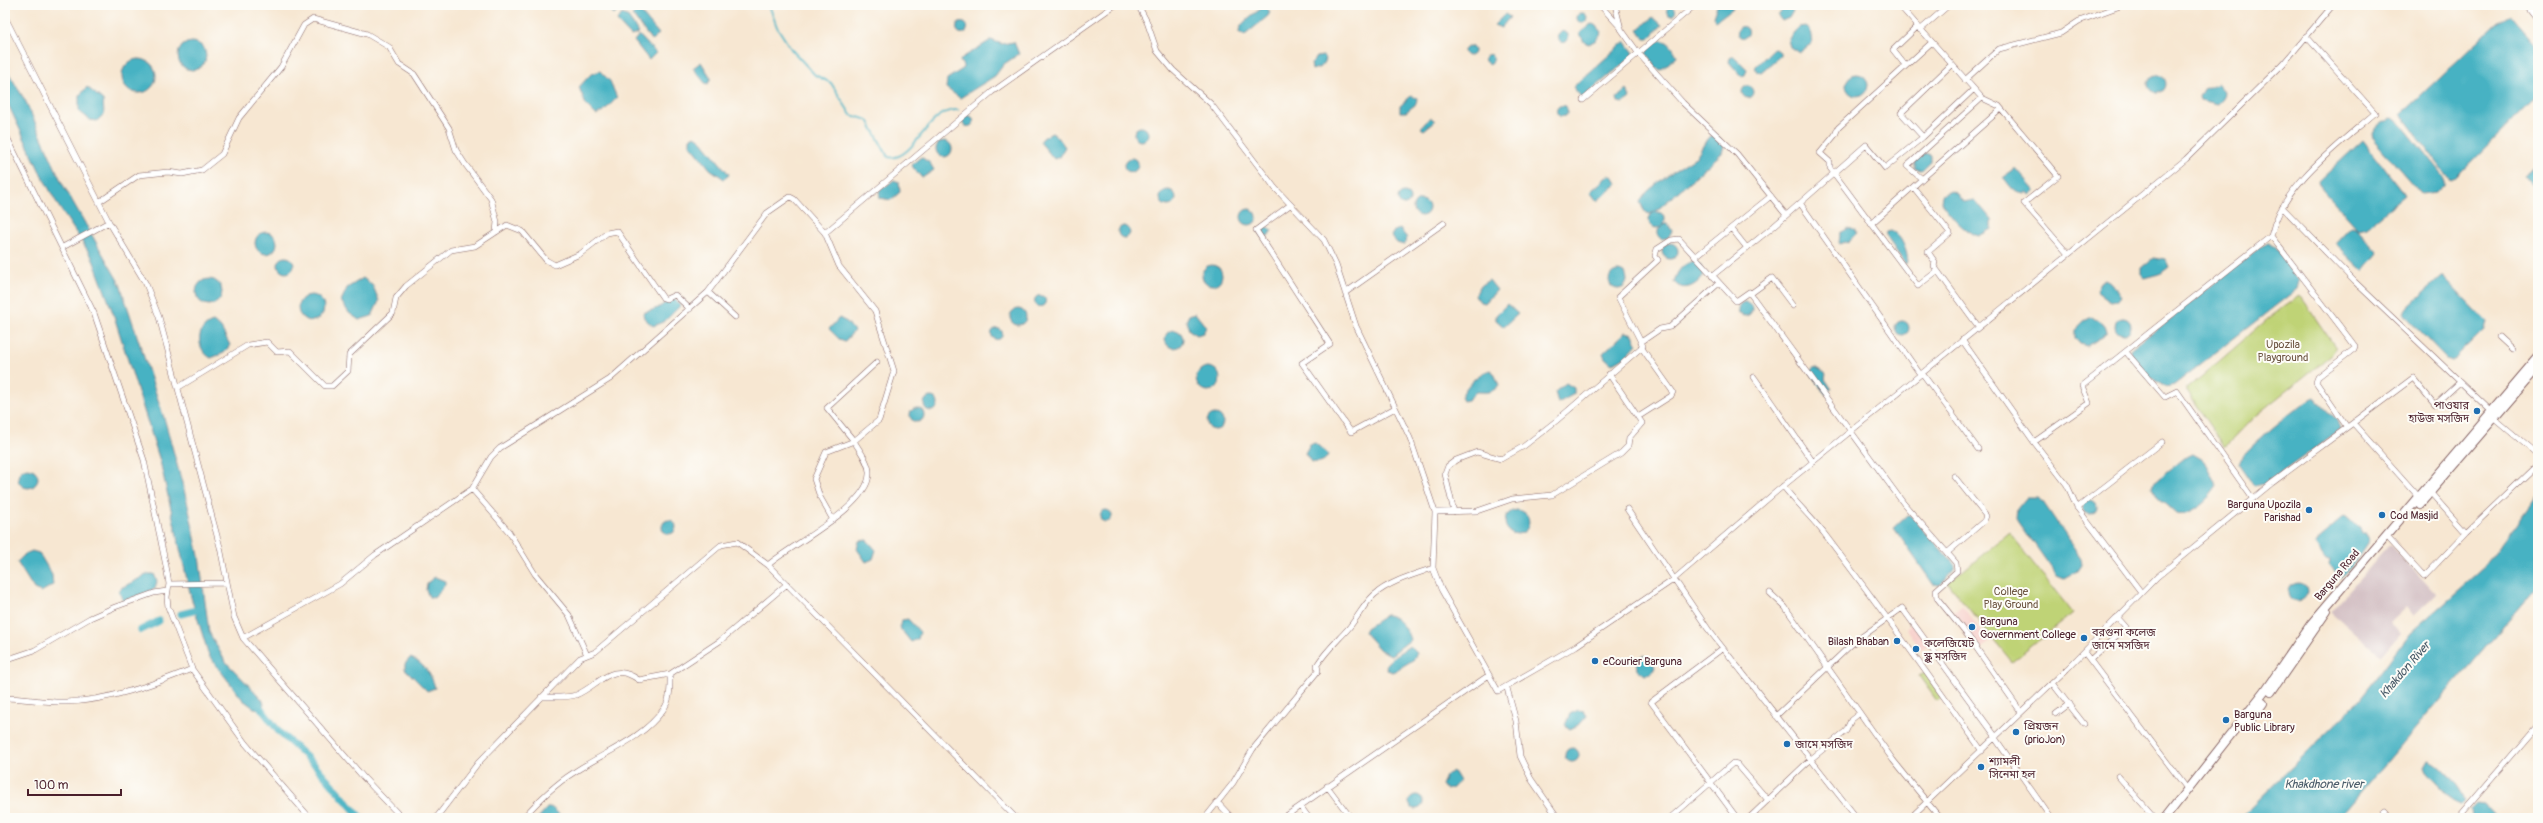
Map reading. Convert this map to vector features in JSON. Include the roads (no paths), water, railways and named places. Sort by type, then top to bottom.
[{"type":"main road","name":"Barguna Road","points":[[2172,818],[2255,714],[2326,613],[2430,492],[2538,357]]},
{"type":"main road","name":"Barguna Road","points":[[2165,818],[2265,691],[2311,624],[2419,497],[2538,367]]},
{"type":"street","points":[[825,233],[992,92],[1115,5]]},
{"type":"street","points":[[1138,5],[1147,22],[1158,51],[1173,70],[1211,104],[1275,188],[1324,240],[1336,265],[1356,326],[1410,438],[1435,512],[1433,568],[1441,589],[1498,691],[1507,688],[1576,646],[1673,580],[1783,486],[1978,326],[2186,159],[2283,64],[2333,5]]},
{"type":"street","points":[[1600,5],[1621,29],[1639,54],[1682,103],[1738,154],[1786,215]]},
{"type":"street","points":[[1615,5],[1621,29]]},
{"type":"street","points":[[1583,100],[1695,5]]},
{"type":"street","points":[[1906,65],[1893,50],[1949,5]]},
{"type":"street","points":[[1966,80],[2000,48],[2061,33],[2079,21],[2123,5]]},
{"type":"street","points":[[2527,5],[2538,18]]},
{"type":"street","points":[[1900,6],[1931,43],[1982,98],[2001,109],[2058,176],[2024,203],[2068,254]]},
{"type":"street","points":[[5,17],[109,222],[146,284],[159,317],[220,547],[234,617],[243,638],[364,778],[402,818]]},
{"type":"street","points":[[99,202],[139,175],[168,172],[182,174],[202,170],[222,154],[239,118],[281,67],[304,25],[314,19],[367,34],[389,47],[399,64],[414,74],[450,128],[456,150],[491,199],[497,222],[496,232]]},
{"type":"street","points":[[2034,442],[2089,404],[2082,386],[2271,236],[2282,207],[2310,169],[2375,112],[2306,36]]},
{"type":"street","points":[[1931,43],[1838,128],[1835,135],[1820,153],[1830,162],[1830,168],[1833,173],[1918,286],[1937,271]]},
{"type":"street","points":[[1923,137],[1901,113],[1951,65]]},
{"type":"street","points":[[1712,276],[1786,215],[1866,145],[1886,168],[1923,137],[1974,89]]},
{"type":"street","points":[[1922,179],[1908,166],[1982,98]]},
{"type":"street","points":[[1871,224],[1914,188],[1922,179],[2001,109]]},
{"type":"street","points":[[5,132],[63,247],[94,313],[144,460],[169,584],[167,591],[168,607],[192,669],[245,743],[310,818]]},
{"type":"street","points":[[1914,188],[1950,233],[1928,252],[1935,262],[1934,266],[1978,326]]},
{"type":"street","points":[[1695,257],[1771,196]]},
{"type":"street","points":[[243,638],[340,584],[375,555],[472,489],[491,457],[500,448],[610,378],[708,292],[767,214],[785,198],[794,199],[825,233],[839,266],[875,310],[894,371],[879,420],[854,441],[826,452],[814,479],[820,497],[833,520]]},
{"type":"street","points":[[1800,203],[1921,373],[1978,449]]},
{"type":"street","points":[[1290,205],[1256,230],[1330,344],[1302,363],[1351,432],[1396,408]]},
{"type":"street","points":[[2282,207],[2355,282],[2493,415],[2538,455]]},
{"type":"street","points":[[63,247],[109,222]]},
{"type":"street","points":[[1345,293],[1444,222]]},
{"type":"street","points":[[179,388],[248,345],[267,342],[277,352],[290,351],[325,386],[332,386],[348,371],[349,355],[393,313],[396,298],[406,286],[451,250],[475,246],[507,225],[522,231],[546,260],[555,265],[580,254],[607,233],[617,231],[663,298],[666,299],[674,295],[690,309]]},
{"type":"street","points":[[1732,228],[1747,248]]},
{"type":"street","points":[[2271,236],[2355,346],[2354,349],[2318,377],[2316,382],[2347,427]]},
{"type":"street","points":[[1638,417],[1671,396],[1674,392],[1641,345],[1618,297],[1658,260],[1655,256],[1657,249],[1672,240],[1679,239],[1736,301],[1749,292],[1750,294],[1772,278],[1793,306]]},
{"type":"street","points":[[1454,512],[1445,474],[1448,466],[1456,460],[1477,452],[1501,460],[1524,446],[1556,421],[1660,329],[1670,327],[1719,283]]},
{"type":"street","points":[[708,292],[735,317]]},
{"type":"street","points":[[1750,294],[1904,504],[1947,553],[1958,569],[1936,590],[1936,598],[1968,636],[2021,712]]},
{"type":"street","points":[[2499,337],[2512,349]]},
{"type":"street","points":[[1962,340],[2034,442],[2067,484],[2078,508],[2141,592]]},
{"type":"street","points":[[2126,352],[2165,397],[2177,390],[2253,499]]},
{"type":"street","points":[[768,566],[800,541],[844,512],[858,497],[870,475],[868,465],[854,441],[828,408],[877,362]]},
{"type":"street","points":[[1435,512],[1477,511],[1512,499],[1552,495],[1625,449],[1629,438],[1642,423],[1609,374]]},
{"type":"street","points":[[1754,377],[1813,462]]},
{"type":"street","points":[[1910,818],[1982,751],[2084,652],[2141,592],[2200,540],[2412,378],[2436,405],[2460,382]]},
{"type":"street","points":[[2353,422],[2419,497]]},
{"type":"street","points":[[2078,508],[2162,442]]},
{"type":"street","points":[[2389,539],[2424,577],[2466,533],[2538,464]]},
{"type":"street","points":[[1947,553],[1984,521],[1986,516],[1954,476]]},
{"type":"street","points":[[1783,486],[1821,530],[1887,617],[1982,751]]},
{"type":"street","points":[[472,489],[509,532],[535,574],[569,615],[587,655]]},
{"type":"street","points":[[2430,492],[2466,533]]},
{"type":"street","points":[[1627,509],[1673,580],[1723,648],[1857,818]]},
{"type":"street","points":[[436,818],[478,763],[580,658],[606,643],[721,545],[737,542],[768,566],[787,584],[1016,818]]},
{"type":"street","points":[[1205,818],[1233,783],[1253,749],[1318,671],[1317,665],[1321,659],[1371,599],[1394,582],[1433,568]]},
{"type":"street","points":[[169,584],[227,583]]},
{"type":"street","points":[[541,697],[575,695],[610,674],[628,672],[639,680],[670,674],[720,641],[787,584]]},
{"type":"street","points":[[5,660],[35,650],[90,618],[115,607],[154,593],[167,591]]},
{"type":"street","points":[[1770,593],[1785,607],[1893,760],[1940,818]]},
{"type":"street","points":[[1776,716],[1853,643],[1887,617],[1902,609],[2051,818]]},
{"type":"street","points":[[2090,660],[2126,627],[2117,617]]},
{"type":"street","points":[[1723,648],[1651,702],[1737,818]]},
{"type":"street","points":[[2084,652],[2188,790]]},
{"type":"street","points":[[5,698],[66,702],[95,698],[156,682],[192,669]]},
{"type":"street","points":[[523,818],[538,801],[573,773],[644,729],[664,709],[670,690],[670,674]]},
{"type":"street","points":[[1283,818],[1301,807],[1327,786],[1489,674]]},
{"type":"street","points":[[2052,683],[2084,724]]},
{"type":"street","points":[[1507,688],[1516,722],[1520,756],[1531,779],[1558,818]]},
{"type":"street","points":[[2056,714],[2068,704]]},
{"type":"street","points":[[1749,818],[1811,759],[1846,731],[1852,720],[1860,712]]},
{"type":"street","points":[[2458,818],[2538,725]]},
{"type":"street","points":[[1670,818],[1727,766],[1735,763],[1768,800]]},
{"type":"street","points":[[2118,776],[2155,818]]},
{"type":"street","points":[[1327,786],[1351,818]]},
{"type":"street","points":[[1217,802],[1232,818]]},
{"type":"street","points":[[1301,807],[1308,818]]},
{"type":"street","points":[[2385,811],[2392,818]]},
{"type":"water","points":[[606,5],[619,5],[621,8],[614,15]]},
{"type":"water","points":[[1717,5],[1731,5],[1733,8],[1716,21],[1713,17]]},
{"type":"water","points":[[1265,6],[1270,12],[1268,16],[1245,35],[1239,33],[1245,21]]},
{"type":"water","points":[[1671,6],[1676,11],[1671,16],[1666,11]]},
{"type":"water","points":[[1789,6],[1793,11],[1789,18],[1782,21],[1778,16],[1784,8]]},
{"type":"water","points":[[638,9],[659,34],[652,41],[632,15]]},
{"type":"water","points":[[1580,13],[1584,13],[1586,14],[1586,22],[1580,23],[1577,20],[1577,16]]},
{"type":"water","points":[[622,14],[627,16],[639,33],[631,36],[617,21]]},
{"type":"water","points":[[1505,14],[1510,17],[1501,28],[1494,25]]},
{"type":"water","points":[[2510,15],[2538,47],[2538,95],[2456,178],[2450,180],[2401,114],[2497,23]]},
{"type":"water","points":[[1653,17],[1662,25],[1649,39],[1644,39],[1638,30]]},
{"type":"water","points":[[960,23],[964,23],[966,24],[966,32],[960,33],[957,30],[957,26]]},
{"type":"water","points":[[1591,24],[1596,25],[1602,32],[1596,40],[1589,44],[1584,42],[1580,33]]},
{"type":"water","points":[[1806,26],[1810,29],[1812,43],[1799,53],[1790,47],[1788,40],[1798,27]]},
{"type":"water","points":[[1741,27],[1745,27],[1747,28],[1747,36],[1741,37],[1738,34],[1738,30]]},
{"type":"water","points":[[1561,32],[1565,32],[1567,33],[1567,41],[1561,42],[1558,39],[1558,35]]},
{"type":"water","points":[[639,35],[656,53],[649,60],[634,41]]},
{"type":"water","points":[[991,40],[1002,44],[1014,42],[1019,54],[1004,64],[995,76],[960,98],[946,88],[947,79],[964,68],[960,61],[962,58]]},
{"type":"water","points":[[1660,40],[1669,43],[1677,56],[1661,70],[1656,68],[1646,53],[1652,44]]},
{"type":"water","points":[[1625,41],[1634,53],[1633,56],[1582,98],[1573,87]]},
{"type":"water","points":[[192,42],[198,43],[202,46],[205,50],[205,62],[202,66],[198,69],[192,70],[186,69],[182,66],[179,62],[178,56],[179,50],[182,46],[186,43]]},
{"type":"water","points":[[1469,46],[1474,51],[1469,56],[1464,51]]},
{"type":"water","points":[[1776,49],[1780,52],[1780,56],[1761,72],[1757,72],[1755,67],[1772,50]]},
{"type":"water","points":[[1489,54],[1494,59],[1489,64],[1484,59]]},
{"type":"water","points":[[1323,56],[1326,59],[1323,65],[1312,70],[1311,63],[1317,57]]},
{"type":"water","points":[[1734,56],[1747,69],[1745,75],[1741,76],[1729,62],[1730,58]]},
{"type":"water","points":[[139,59],[151,64],[156,76],[151,88],[139,93],[127,88],[122,76],[127,64]]},
{"type":"water","points":[[701,62],[711,78],[708,84],[705,83],[693,68]]},
{"type":"water","points":[[5,67],[26,102],[62,183],[120,284],[165,421],[187,501],[199,556],[209,632],[225,661],[262,699],[264,704],[260,709],[254,708],[243,700],[209,656],[191,597],[160,461],[113,313],[92,257],[59,207],[41,174],[5,98]]},
{"type":"water","points":[[600,71],[610,81],[617,98],[605,110],[596,115],[586,105],[579,87],[591,74]]},
{"type":"water","points":[[1853,74],[1861,74],[1868,81],[1868,89],[1861,96],[1853,96],[1846,89],[1846,81]]},
{"type":"water","points":[[2157,75],[2163,78],[2166,84],[2163,90],[2157,93],[2151,90],[2148,84],[2151,78]]},
{"type":"water","points":[[2217,83],[2224,91],[2223,99],[2218,104],[2200,100],[2199,97],[2203,89]]},
{"type":"water","points":[[1748,86],[1752,88],[1754,92],[1752,96],[1748,98],[1744,96],[1742,92],[1744,88]]},
{"type":"water","points":[[87,87],[103,100],[104,114],[97,121],[90,120],[79,111],[79,96]]},
{"type":"water","points":[[1627,89],[1630,98],[1623,103],[1618,102],[1617,98]]},
{"type":"water","points":[[1411,96],[1417,98],[1416,104],[1406,112],[1400,112],[1400,106]]},
{"type":"water","points":[[1562,105],[1566,107],[1568,111],[1566,115],[1562,117],[1558,115],[1556,111],[1558,107]]},
{"type":"water","points":[[966,116],[970,116],[972,117],[972,125],[966,126],[963,123],[963,119]]},
{"type":"water","points":[[1430,117],[1435,121],[1424,130],[1421,128]]},
{"type":"water","points":[[2393,118],[2402,125],[2444,177],[2444,185],[2436,193],[2422,195],[2373,139],[2373,131],[2381,123]]},
{"type":"water","points":[[1141,127],[1146,129],[1148,134],[1146,139],[1141,141],[1136,139],[1134,134],[1136,129]]},
{"type":"water","points":[[1052,133],[1058,137],[1065,147],[1059,157],[1054,159],[1040,142],[1043,138]]},
{"type":"water","points":[[1713,135],[1719,138],[1724,146],[1722,153],[1656,211],[1650,214],[1645,212],[1640,202],[1647,192],[1666,176],[1697,156],[1707,139]]},
{"type":"water","points":[[695,136],[701,140],[728,173],[729,175],[724,179],[710,169],[690,144],[690,138]]},
{"type":"water","points":[[2363,140],[2405,195],[2366,227],[2358,229],[2320,186],[2319,181]]},
{"type":"water","points":[[944,141],[951,146],[952,149],[947,156],[944,157],[937,152],[936,149],[941,142]]},
{"type":"water","points":[[1924,153],[1931,155],[1931,161],[1922,170],[1915,169],[1915,161]]},
{"type":"water","points":[[921,157],[930,163],[934,170],[922,178],[911,165]]},
{"type":"water","points":[[1128,158],[1134,158],[1138,162],[1138,168],[1134,172],[1128,172],[1124,168],[1124,162]]},
{"type":"water","points":[[2538,166],[2538,192],[2525,176]]},
{"type":"water","points":[[2016,168],[2035,190],[2029,195],[2027,192],[2016,192],[2003,177]]},
{"type":"water","points":[[1609,175],[1614,177],[1617,184],[1597,201],[1590,192]]},
{"type":"water","points":[[894,180],[899,182],[900,192],[891,200],[880,198],[879,191]]},
{"type":"water","points":[[1168,190],[1175,195],[1176,198],[1171,205],[1168,206],[1161,201],[1160,198],[1165,191]]},
{"type":"water","points":[[1951,191],[1957,194],[1963,202],[1975,200],[1992,220],[1992,229],[1979,236],[1963,227],[1941,202],[1942,195]]},
{"type":"water","points":[[1404,193],[1408,195],[1410,199],[1408,203],[1404,205],[1400,203],[1398,199],[1400,195]]},
{"type":"water","points":[[1421,200],[1427,202],[1429,208],[1427,214],[1421,216],[1415,214],[1413,208],[1415,202]]},
{"type":"water","points":[[1249,209],[1256,214],[1257,217],[1252,224],[1249,225],[1242,220],[1241,217],[1246,210]]},
{"type":"water","points":[[1657,212],[1663,214],[1665,220],[1663,226],[1657,228],[1651,226],[1649,220],[1651,214]]},
{"type":"water","points":[[1665,224],[1668,224],[1672,231],[1668,238],[1662,240],[1658,236],[1658,230]]},
{"type":"water","points":[[1265,225],[1272,230],[1268,236],[1263,237],[1259,231]]},
{"type":"water","points":[[1124,226],[1128,228],[1130,232],[1128,236],[1124,238],[1120,236],[1118,232],[1120,228]]},
{"type":"water","points":[[2351,227],[2355,228],[2378,253],[2363,271],[2335,244]]},
{"type":"water","points":[[1849,228],[1854,230],[1856,234],[1849,241],[1839,244],[1840,233]]},
{"type":"water","points":[[1400,229],[1407,238],[1404,245],[1397,243],[1391,236],[1394,231]]},
{"type":"water","points":[[1891,231],[1898,236],[1903,244],[1908,262],[1905,264],[1886,236],[1887,232]]},
{"type":"water","points":[[266,232],[274,235],[277,243],[274,251],[266,254],[258,251],[255,243],[258,235]]},
{"type":"water","points":[[1670,243],[1676,245],[1678,251],[1676,257],[1670,259],[1664,257],[1662,251],[1664,245]]},
{"type":"water","points":[[2269,243],[2275,248],[2299,281],[2297,289],[2174,385],[2166,387],[2155,381],[2138,366],[2134,360],[2131,349],[2264,244]]},
{"type":"water","points":[[283,257],[289,257],[294,262],[292,271],[289,273],[283,273],[278,268],[278,262]]},
{"type":"water","points":[[2153,258],[2166,260],[2169,267],[2160,274],[2145,278],[2141,275],[2141,268]]},
{"type":"water","points":[[1695,261],[1701,266],[1703,276],[1697,283],[1685,288],[1674,282],[1677,274],[1684,266]]},
{"type":"water","points":[[1212,265],[1219,268],[1222,275],[1219,282],[1212,285],[1205,282],[1202,275],[1205,268]]},
{"type":"water","points":[[1614,271],[1622,271],[1627,276],[1625,287],[1622,289],[1614,289],[1609,284],[1609,276]]},
{"type":"water","points":[[2441,277],[2443,277],[2486,322],[2484,330],[2456,358],[2451,360],[2446,358],[2404,314],[2408,307]]},
{"type":"water","points":[[363,278],[373,286],[379,301],[372,316],[359,320],[349,313],[341,301],[347,288]]},
{"type":"water","points":[[209,279],[219,282],[222,292],[219,302],[209,305],[199,302],[196,292],[199,282]]},
{"type":"water","points":[[2105,279],[2112,283],[2121,296],[2117,301],[2110,302],[2096,291],[2100,282]]},
{"type":"water","points":[[1489,280],[1497,290],[1485,303],[1480,302],[1475,295],[1481,285]]},
{"type":"water","points":[[311,295],[320,299],[324,308],[320,317],[311,321],[302,317],[298,308],[302,299]]},
{"type":"water","points":[[1040,295],[1044,297],[1046,301],[1044,305],[1040,307],[1036,305],[1034,301],[1036,297]]},
{"type":"water","points":[[671,299],[675,299],[680,306],[665,321],[653,326],[644,318],[643,313],[658,308]]},
{"type":"water","points":[[1745,302],[1750,304],[1752,309],[1750,314],[1745,316],[1740,314],[1738,309],[1740,304]]},
{"type":"water","points":[[1507,304],[1518,314],[1504,327],[1496,320],[1496,315]]},
{"type":"water","points":[[1018,309],[1024,311],[1026,317],[1024,323],[1018,325],[1012,323],[1010,317],[1012,311]]},
{"type":"water","points":[[1195,313],[1206,327],[1203,333],[1197,335],[1189,330],[1186,321],[1189,315]]},
{"type":"water","points":[[2092,317],[2105,326],[2107,332],[2087,346],[2080,344],[2075,338],[2075,330],[2084,321]]},
{"type":"water","points":[[839,318],[847,322],[854,331],[845,341],[839,339],[829,329]]},
{"type":"water","points":[[2120,318],[2126,318],[2131,323],[2129,332],[2126,334],[2120,334],[2115,329],[2115,323]]},
{"type":"water","points":[[1902,321],[1907,323],[1909,328],[1907,333],[1902,335],[1897,333],[1895,328],[1897,323]]},
{"type":"water","points":[[213,322],[221,328],[230,345],[224,353],[211,358],[202,350],[200,339],[203,329]]},
{"type":"water","points":[[997,328],[1001,330],[1003,334],[1001,338],[997,340],[993,338],[991,334],[993,330]]},
{"type":"water","points":[[1174,330],[1180,333],[1183,339],[1180,345],[1174,348],[1168,345],[1165,339],[1168,333]]},
{"type":"water","points":[[1626,332],[1633,334],[1637,344],[1626,356],[1612,364],[1605,358],[1603,353]]},
{"type":"water","points":[[1208,367],[1216,371],[1220,379],[1216,387],[1208,391],[1200,387],[1196,379],[1200,371]]},
{"type":"water","points":[[1816,367],[1826,374],[1825,379],[1831,388],[1826,395],[1810,372]]},
{"type":"water","points":[[1490,370],[1494,373],[1499,385],[1491,391],[1476,392],[1468,400],[1463,401],[1461,397],[1469,384],[1481,374]]},
{"type":"water","points":[[1566,383],[1574,388],[1574,394],[1558,403],[1555,392]]},
{"type":"water","points":[[931,397],[936,399],[938,404],[936,409],[931,411],[926,409],[924,404],[926,399]]},
{"type":"water","points":[[2315,397],[2337,420],[2340,429],[2264,484],[2254,486],[2238,463],[2241,457],[2273,428],[2298,408]]},
{"type":"water","points":[[914,408],[920,408],[924,412],[924,418],[920,422],[914,422],[910,418],[910,412]]},
{"type":"water","points":[[1215,414],[1222,419],[1223,422],[1218,429],[1215,430],[1208,425],[1207,422],[1212,415]]},
{"type":"water","points":[[1315,443],[1328,454],[1326,459],[1322,461],[1311,462],[1305,453],[1310,444]]},
{"type":"water","points":[[2192,454],[2204,461],[2217,486],[2210,496],[2199,506],[2187,512],[2176,513],[2158,497],[2152,487],[2153,483]]},
{"type":"water","points":[[24,468],[32,468],[38,474],[38,482],[32,488],[24,488],[18,482],[18,474]]},
{"type":"water","name":"Khakdhone river","points":[[2538,494],[2538,585],[2339,818],[2240,818],[2354,706],[2411,632],[2484,568]]},
{"type":"water","points":[[2026,498],[2037,498],[2043,502],[2081,558],[2082,565],[2078,571],[2064,579],[2057,576],[2016,518],[2017,509]]},
{"type":"water","points":[[2087,500],[2093,500],[2097,504],[2097,510],[2093,514],[2087,514],[2083,510],[2083,504]]},
{"type":"water","points":[[1108,510],[1111,511],[1111,521],[1104,522],[1101,521],[1100,514],[1101,511]]},
{"type":"water","points":[[1517,510],[1526,513],[1529,522],[1526,531],[1517,534],[1508,531],[1505,522],[1508,513]]},
{"type":"water","points":[[1907,516],[1911,516],[1955,565],[1955,569],[1940,585],[1933,584],[1894,528]]},
{"type":"water","points":[[2345,516],[2358,527],[2361,533],[2366,533],[2370,540],[2356,561],[2340,578],[2329,565],[2330,560],[2325,559],[2315,544],[2319,538]]},
{"type":"water","points":[[669,520],[674,522],[676,527],[674,532],[669,534],[664,532],[662,527],[664,522]]},
{"type":"water","points":[[867,540],[876,550],[873,559],[866,562],[857,549],[859,541]]},
{"type":"water","points":[[32,551],[39,553],[52,575],[53,585],[41,592],[34,589],[17,562],[25,554]]},
{"type":"water","points":[[148,574],[154,574],[157,581],[155,589],[123,601],[119,592],[121,588]]},
{"type":"water","points":[[435,577],[445,581],[445,585],[434,598],[429,597],[426,590],[427,583]]},
{"type":"water","points":[[2298,583],[2304,586],[2307,592],[2304,598],[2298,601],[2292,598],[2289,592],[2292,586]]},
{"type":"water","points":[[1386,615],[1394,618],[1401,624],[1407,632],[1410,640],[1391,655],[1380,650],[1364,632],[1366,628]]},
{"type":"water","points":[[908,619],[920,632],[918,639],[911,642],[899,627],[902,620]]},
{"type":"water","points":[[1410,646],[1417,653],[1413,660],[1393,672],[1387,670],[1386,664],[1394,656]]},
{"type":"water","points":[[1643,655],[1652,661],[1655,667],[1652,673],[1645,675],[1637,669],[1636,660]]},
{"type":"water","points":[[410,658],[419,662],[423,666],[432,679],[435,688],[427,691],[405,669],[405,664]]},
{"type":"water","points":[[1578,710],[1584,711],[1587,716],[1580,724],[1570,729],[1565,725],[1570,714]]},
{"type":"water","points":[[1569,748],[1575,748],[1579,752],[1579,758],[1575,762],[1569,762],[1565,758],[1565,752]]},
{"type":"water","points":[[2429,760],[2445,771],[2456,784],[2465,801],[2461,805],[2456,803],[2427,772],[2425,767]]},
{"type":"water","points":[[1453,771],[1459,781],[1453,788],[1446,790],[1442,785],[1446,776]]},
{"type":"water","points":[[1416,795],[1421,797],[1423,802],[1421,807],[1416,809],[1411,807],[1409,802],[1411,797]]},
{"type":"water","points":[[2476,804],[2484,805],[2496,818],[2472,818],[2471,809]]},
{"type":"water","points":[[551,807],[560,815],[560,818],[538,818],[547,808]]},
{"type":"waterway","points":[[769,5],[777,27],[791,49],[815,75],[831,83],[851,115],[868,120],[888,157],[897,157],[906,152],[938,117],[947,112],[958,110]]},
{"type":"waterway","points":[[181,614],[201,609]]},
{"type":"waterway","points":[[141,630],[159,621]]},
{"type":"waterway","points":[[255,700],[279,732],[315,765],[361,818]]},
{"type":"place","name":"পাওয়ার হাউজ মসজিদ","points":[[2477,411]]},
{"type":"place","name":"Barguna Upozila Parishad","points":[[2309,510]]},
{"type":"place","name":"Cod Masjid","points":[[2382,515]]},
{"type":"place","name":"Barguna Government College","points":[[1972,627]]},
{"type":"place","name":"বরগুনা কলেজ জামে মসজিদ","points":[[2084,638]]},
{"type":"place","name":"Bilash Bhaban","points":[[1897,641]]},
{"type":"place","name":"কলেজিয়েট স্কুল মসজিদ","points":[[1916,649]]},
{"type":"place","name":"eCourier Barguna","points":[[1595,661]]},
{"type":"place","name":"Barguna Public Library","points":[[2226,720]]},
{"type":"place","name":"প্রিয়জন (prioJon)","points":[[2016,732]]},
{"type":"place","name":"জামে মসজিদ","points":[[1787,744]]},
{"type":"place","name":"শ্যামলী সিনেমা হল","points":[[1981,767]]},
{"type":"park label","name":"Upozila Playground","points":[[2283,350]]},
{"type":"park label","name":"College Play Ground","points":[[2011,597]]},
{"type":"water label","name":"Khakdon River","points":[[2405,670]]}]
